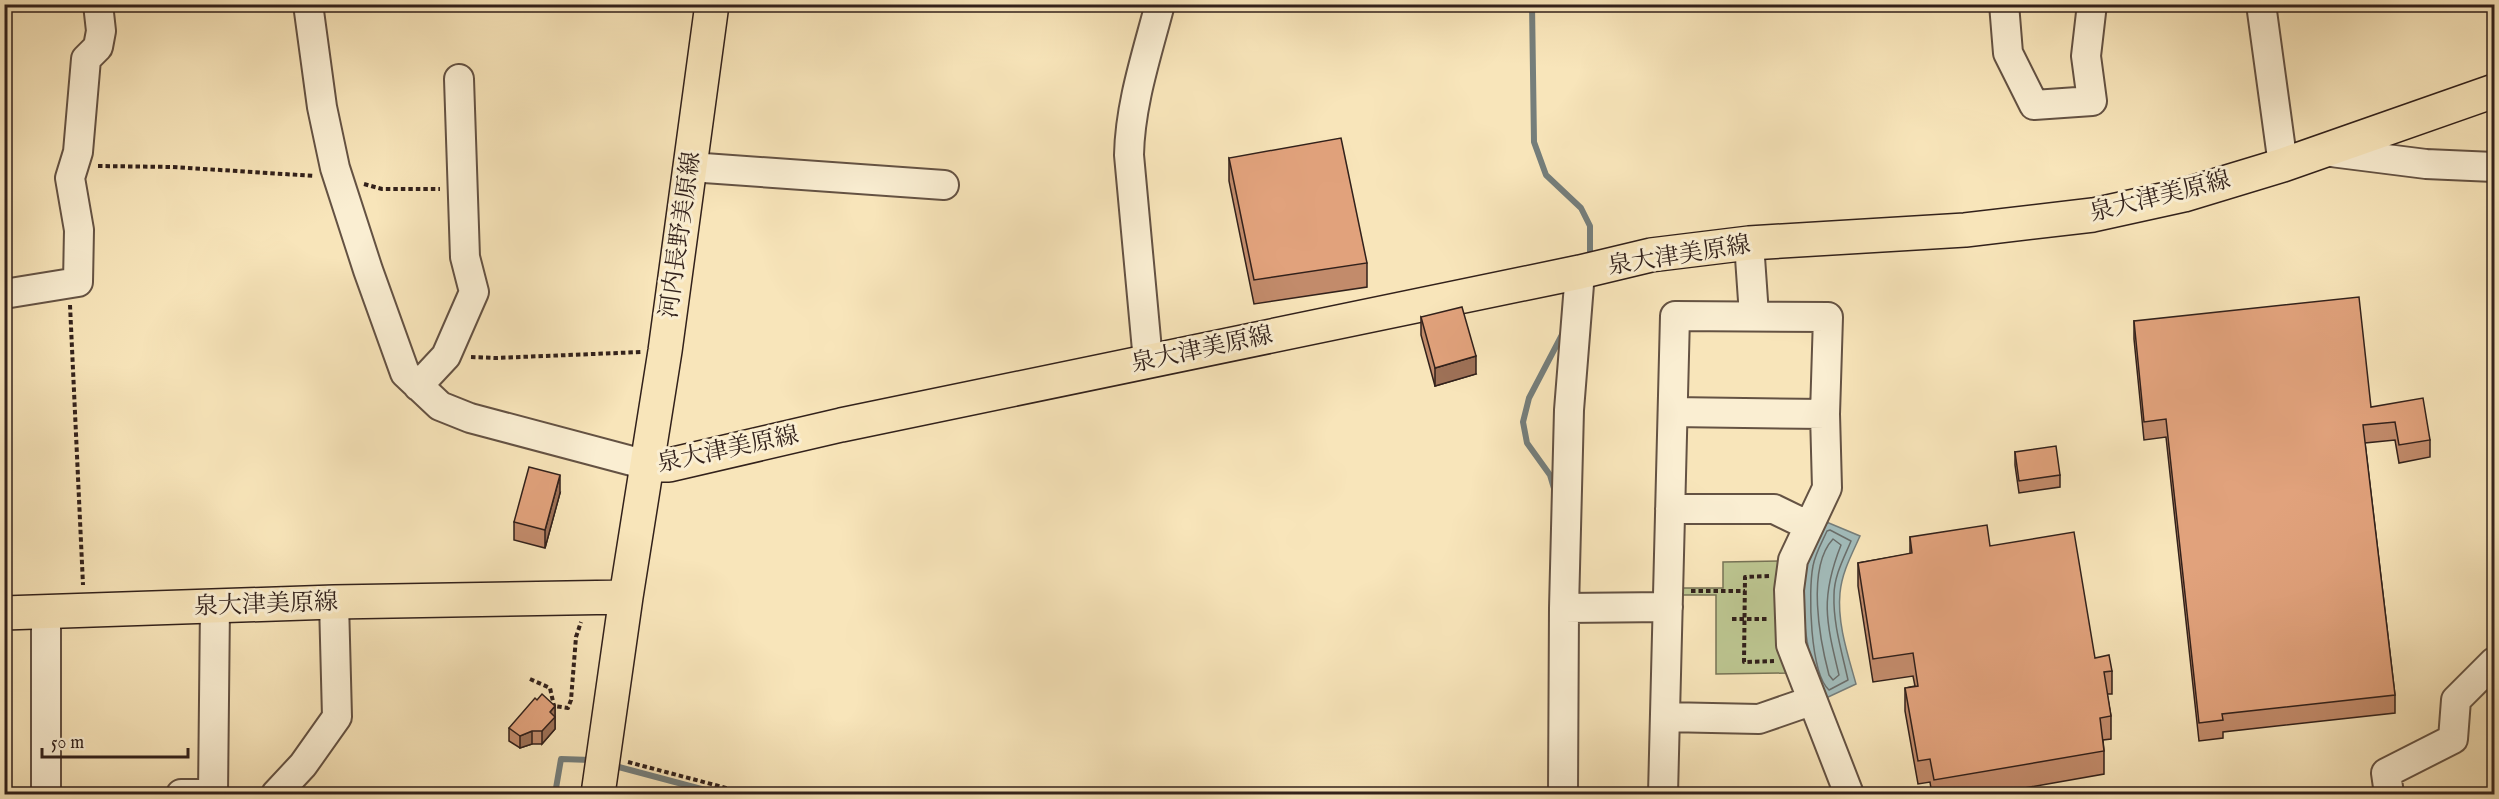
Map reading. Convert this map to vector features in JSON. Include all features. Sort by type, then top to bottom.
[{"type":"main road","name":"河内長野美原線","points":[[647,465],[666,351],[712,4]]},
{"type":"main road","name":"泉大津美原線","points":[[4,613],[334,602],[626,597],[647,465],[669,465],[841,425],[1580,272],[1651,255],[1749,243],[1965,230],[2092,215],[2184,195],[2283,165],[2494,91]]},
{"type":"main road","points":[[598,795],[626,597]]},
{"type":"street","points":[[4,294],[78,282],[79,230],[70,178],[80,141],[86,59],[98,47],[101,31],[98,4]]},
{"type":"street","points":[[308,4],[322,106],[338,177],[405,373],[440,406],[470,418],[647,465]]},
{"type":"street","points":[[1148,361],[1129,155],[1130,128],[1140,79],[1161,4]]},
{"type":"street","points":[[2004,4],[2008,53],[2034,105],[2092,101],[2086,56],[2092,4]]},
{"type":"street","points":[[2261,4],[2283,165]]},
{"type":"street","points":[[418,386],[446,356],[474,292],[465,257],[459,79]]},
{"type":"street","points":[[2323,151],[2426,164],[2494,167]]},
{"type":"street","points":[[690,168],[944,185]]},
{"type":"street","points":[[1749,243],[1754,315]]},
{"type":"street","points":[[1563,795],[1564,608],[1569,410],[1580,272]]},
{"type":"street","points":[[1663,795],[1675,316],[1828,317],[1825,414],[1827,488],[1793,560],[1790,619],[1791,645],[1795,661],[1840,792]]},
{"type":"street","points":[[1673,412],[1825,414]]},
{"type":"street","points":[[1670,509],[1774,509],[1809,526]]},
{"type":"street","points":[[1564,608],[1668,600]]},
{"type":"street","points":[[276,795],[303,765],[338,717],[334,602]]},
{"type":"street","points":[[181,795],[213,794],[214,606]]},
{"type":"street","points":[[46,611],[46,795]]},
{"type":"street","points":[[2389,795],[2386,773],[2453,739],[2456,700],[2494,663]]},
{"type":"street","points":[[1665,717],[1760,719],[1810,701]]},
{"type":"path","points":[[74,166],[173,167],[219,172],[338,177],[382,189],[464,190]]},
{"type":"path","points":[[69,283],[84,610]]},
{"type":"path","points":[[446,356],[496,358],[666,351]]},
{"type":"path","points":[[1791,575],[1744,577],[1744,662],[1795,661]]},
{"type":"path","points":[[1668,600],[1745,591]]},
{"type":"path","points":[[554,706],[568,708],[572,700],[576,638],[588,598]]},
{"type":"path","points":[[1732,619],[1790,619]]},
{"type":"path","points":[[530,679],[550,688],[554,706],[549,713]]},
{"type":"path","points":[[604,756],[749,795]]},
{"type":"green space","points":[[1783,561],[1787,673],[1716,674],[1716,595],[1679,595],[1679,588],[1723,588],[1723,562]]},
{"type":"water","points":[[1824,521],[1860,536],[1843,578],[1839,604],[1844,639],[1856,684],[1824,699],[1809,650],[1803,599],[1808,559]]},
{"type":"building","points":[[1341,138],[1367,263],[1254,280],[1229,158]]},
{"type":"building","points":[[2359,297],[2371,407],[2423,398],[2430,440],[2399,445],[2395,422],[2363,425],[2395,695],[2222,714],[2223,720],[2199,723],[2166,419],[2144,422],[2134,321]]},
{"type":"building","points":[[1462,307],[1476,356],[1435,368],[1421,317]]},
{"type":"building","points":[[2056,446],[2060,475],[2019,481],[2015,452]]},
{"type":"building","points":[[529,467],[560,475],[545,530],[514,522]]},
{"type":"building","points":[[1987,525],[1990,546],[2074,532],[2095,658],[2109,655],[2112,671],[2104,672],[2111,716],[2100,718],[2104,751],[1934,780],[1930,759],[1918,761],[1905,688],[1918,686],[1913,653],[1873,659],[1858,563],[1912,553],[1910,537]]},
{"type":"building","points":[[542,694],[555,706],[550,712],[555,717],[542,731],[532,731],[520,736],[509,728],[535,698],[537,700]]},
{"type":"waterway","points":[[1532,4],[1534,142],[1546,175],[1581,208],[1590,226],[1590,256]]},
{"type":"waterway","points":[[1555,492],[1550,475],[1527,443],[1523,422],[1529,398],[1564,331]]},
{"type":"waterway","points":[[555,794],[561,759],[591,760]]},
{"type":"waterway","points":[[615,766],[720,794]]}]
